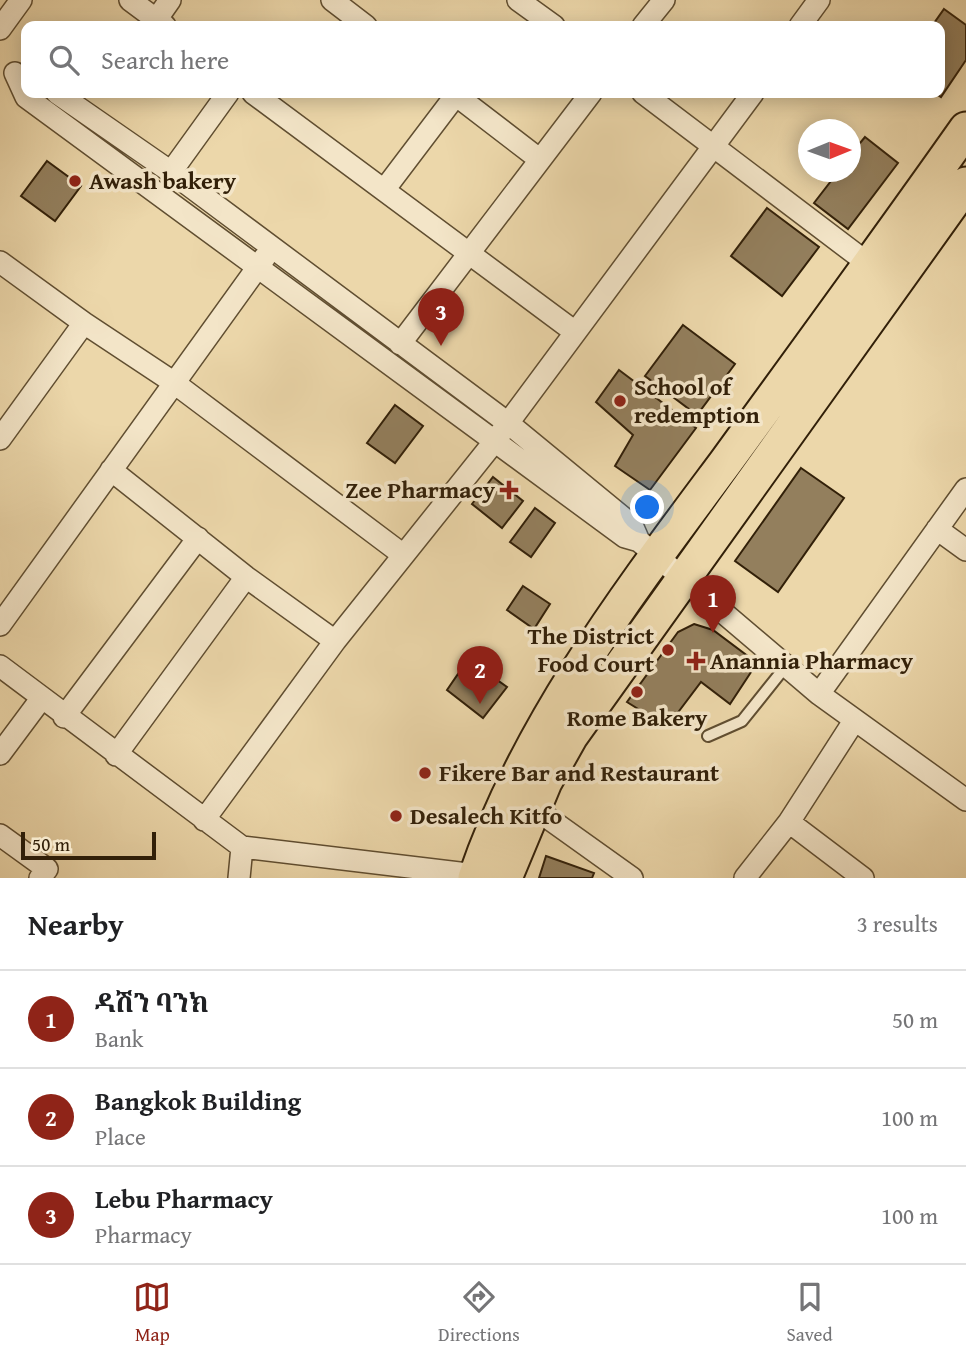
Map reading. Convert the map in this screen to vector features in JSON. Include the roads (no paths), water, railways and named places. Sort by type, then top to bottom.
[{"type":"main road","points":[[486,877],[500,808],[548,718],[648,548],[870,265],[966,129]]},
{"type":"main road","points":[[486,877],[534,808],[571,736],[966,184]]},
{"type":"street","points":[[0,29],[21,0]]},
{"type":"street","points":[[130,0],[157,21]]},
{"type":"street","points":[[161,21],[170,0]]},
{"type":"street","points":[[332,0],[359,21]]},
{"type":"street","points":[[518,0],[547,21]]},
{"type":"street","points":[[647,21],[664,0]]},
{"type":"street","points":[[804,21],[819,0]]},
{"type":"street","points":[[27,98],[625,537],[648,548],[819,694],[966,800]]},
{"type":"street","points":[[64,98],[171,172],[508,423],[632,525],[648,548]]},
{"type":"street","points":[[171,172],[224,98]]},
{"type":"street","points":[[260,98],[575,332]]},
{"type":"street","points":[[383,190],[451,98]]},
{"type":"street","points":[[459,98],[539,159]]},
{"type":"street","points":[[400,344],[587,98]]},
{"type":"street","points":[[650,98],[870,265]]},
{"type":"street","points":[[204,820],[335,640],[494,442],[748,98]]},
{"type":"street","points":[[0,625],[271,249]]},
{"type":"street","points":[[2,267],[173,382],[402,554]]},
{"type":"street","points":[[0,439],[84,323]]},
{"type":"street","points":[[111,470],[246,577],[335,640]]},
{"type":"street","points":[[819,694],[966,489]]},
{"type":"street","points":[[937,528],[966,550]]},
{"type":"street","points":[[64,717],[198,538]]},
{"type":"street","points":[[116,755],[246,577]]},
{"type":"street","points":[[0,666],[64,717],[242,847],[486,877]]},
{"type":"street","points":[[0,754],[41,699]]},
{"type":"street","points":[[745,878],[789,822],[854,721]]},
{"type":"street","points":[[534,808],[632,878]]},
{"type":"street","points":[[789,822],[863,878]]},
{"type":"street","points":[[0,835],[48,875]]},
{"type":"street","points":[[239,878],[242,847]]},
{"type":"lane","points":[[708,736],[742,721],[786,666]]},
{"type":"place","name":"Awash bakery","points":[[75,181]]},
{"type":"place","name":"Lebu Pharmacy","points":[[441,346]]},
{"type":"place","name":"School of redemption","points":[[620,401]]},
{"type":"place","name":"Zee Pharmacy","points":[[509,490]]},
{"type":"place","name":"ዳሽን ባንክ","points":[[713,633]]},
{"type":"place","name":"The District Food Court","points":[[668,650]]},
{"type":"place","name":"Anannia Pharmacy","points":[[696,661]]},
{"type":"place","name":"Rome Bakery","points":[[637,692]]},
{"type":"place","name":"Bangkok Building","points":[[480,704]]},
{"type":"place","name":"Fikere Bar and Restaurant","points":[[425,773]]},
{"type":"place","name":"Desalech Kitfo","points":[[396,816]]}]
